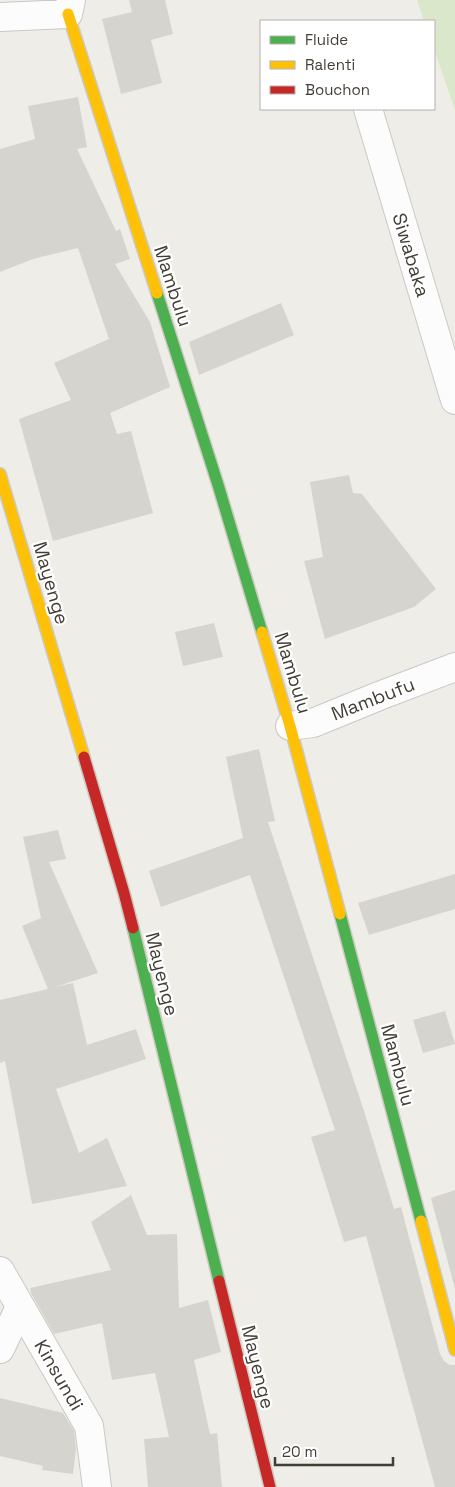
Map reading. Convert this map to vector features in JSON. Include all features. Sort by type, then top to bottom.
[{"type":"street","points":[[0,17],[70,7]]},
{"type":"street","name":"Mambulu","points":[[70,7],[219,488],[290,726],[455,1350]]},
{"type":"street","name":"Siwabaka","points":[[368,110],[455,400]]},
{"type":"street","name":"Mayenge","points":[[0,474],[124,893],[270,1487]]},
{"type":"street","name":"Mambufu","points":[[290,726],[313,723],[455,667]]},
{"type":"street","name":"Kinsundi","points":[[0,1271],[89,1426],[97,1487]]},
{"type":"street","points":[[0,1349],[20,1307]]},
{"type":"green space","points":[[417,0],[455,0],[455,110],[435,52],[435,20],[424,20]]},
{"type":"building","points":[[129,0],[165,0],[173,34],[151,40],[162,83],[121,94],[102,19],[132,12]]},
{"type":"building","points":[[78,97],[87,147],[77,149],[116,231],[120,229],[130,259],[115,264],[150,322],[170,387],[110,413],[117,434],[131,431],[153,513],[53,541],[19,419],[71,400],[54,363],[109,339],[78,248],[33,259],[0,272],[0,149],[35,139],[28,106]]},
{"type":"building","points":[[281,303],[294,335],[199,375],[189,342]]},
{"type":"building","points":[[349,475],[353,493],[362,494],[436,589],[414,607],[325,639],[304,561],[323,557],[310,482]]},
{"type":"building","points":[[214,623],[223,657],[183,666],[175,632]]},
{"type":"building","points":[[259,749],[275,821],[268,822],[365,1114],[394,1209],[401,1207],[440,1354],[444,1361],[450,1365],[455,1365],[455,1487],[435,1487],[366,1236],[344,1242],[311,1137],[335,1130],[250,875],[161,907],[149,871],[243,838],[226,757]]},
{"type":"building","points":[[58,830],[66,859],[49,862],[98,973],[55,987],[73,983],[87,1045],[136,1029],[146,1059],[56,1089],[79,1153],[107,1138],[127,1186],[32,1204],[5,1061],[0,1063],[0,1000],[48,989],[22,926],[41,918],[23,837]]},
{"type":"building","points":[[455,874],[455,909],[369,935],[358,903]]},
{"type":"building","points":[[445,1011],[455,1044],[423,1053],[413,1020]]},
{"type":"building","points":[[455,1190],[455,1289],[431,1198]]},
{"type":"building","points":[[131,1195],[147,1235],[177,1234],[179,1308],[208,1300],[221,1352],[194,1360],[210,1434],[217,1433],[222,1487],[148,1487],[144,1439],[169,1437],[155,1373],[112,1380],[102,1323],[54,1334],[31,1293],[30,1288],[111,1270],[91,1222]]},
{"type":"building","points":[[0,1398],[63,1413],[74,1431],[76,1449],[73,1474],[42,1470],[43,1466],[0,1456]]},
{"type":"traffic: fast","points":[[157,293],[219,488],[262,632]]},
{"type":"traffic: fast","points":[[340,914],[421,1221]]},
{"type":"traffic: fast","points":[[133,928],[219,1281]]},
{"type":"traffic: slow","points":[[68,14],[157,293]]},
{"type":"traffic: slow","points":[[0,474],[84,757]]},
{"type":"traffic: slow","points":[[262,632],[290,726],[340,914]]},
{"type":"traffic: slow","points":[[421,1221],[455,1350]]},
{"type":"traffic: jam","points":[[84,757],[133,928]]},
{"type":"traffic: jam","points":[[219,1281],[270,1487]]}]
